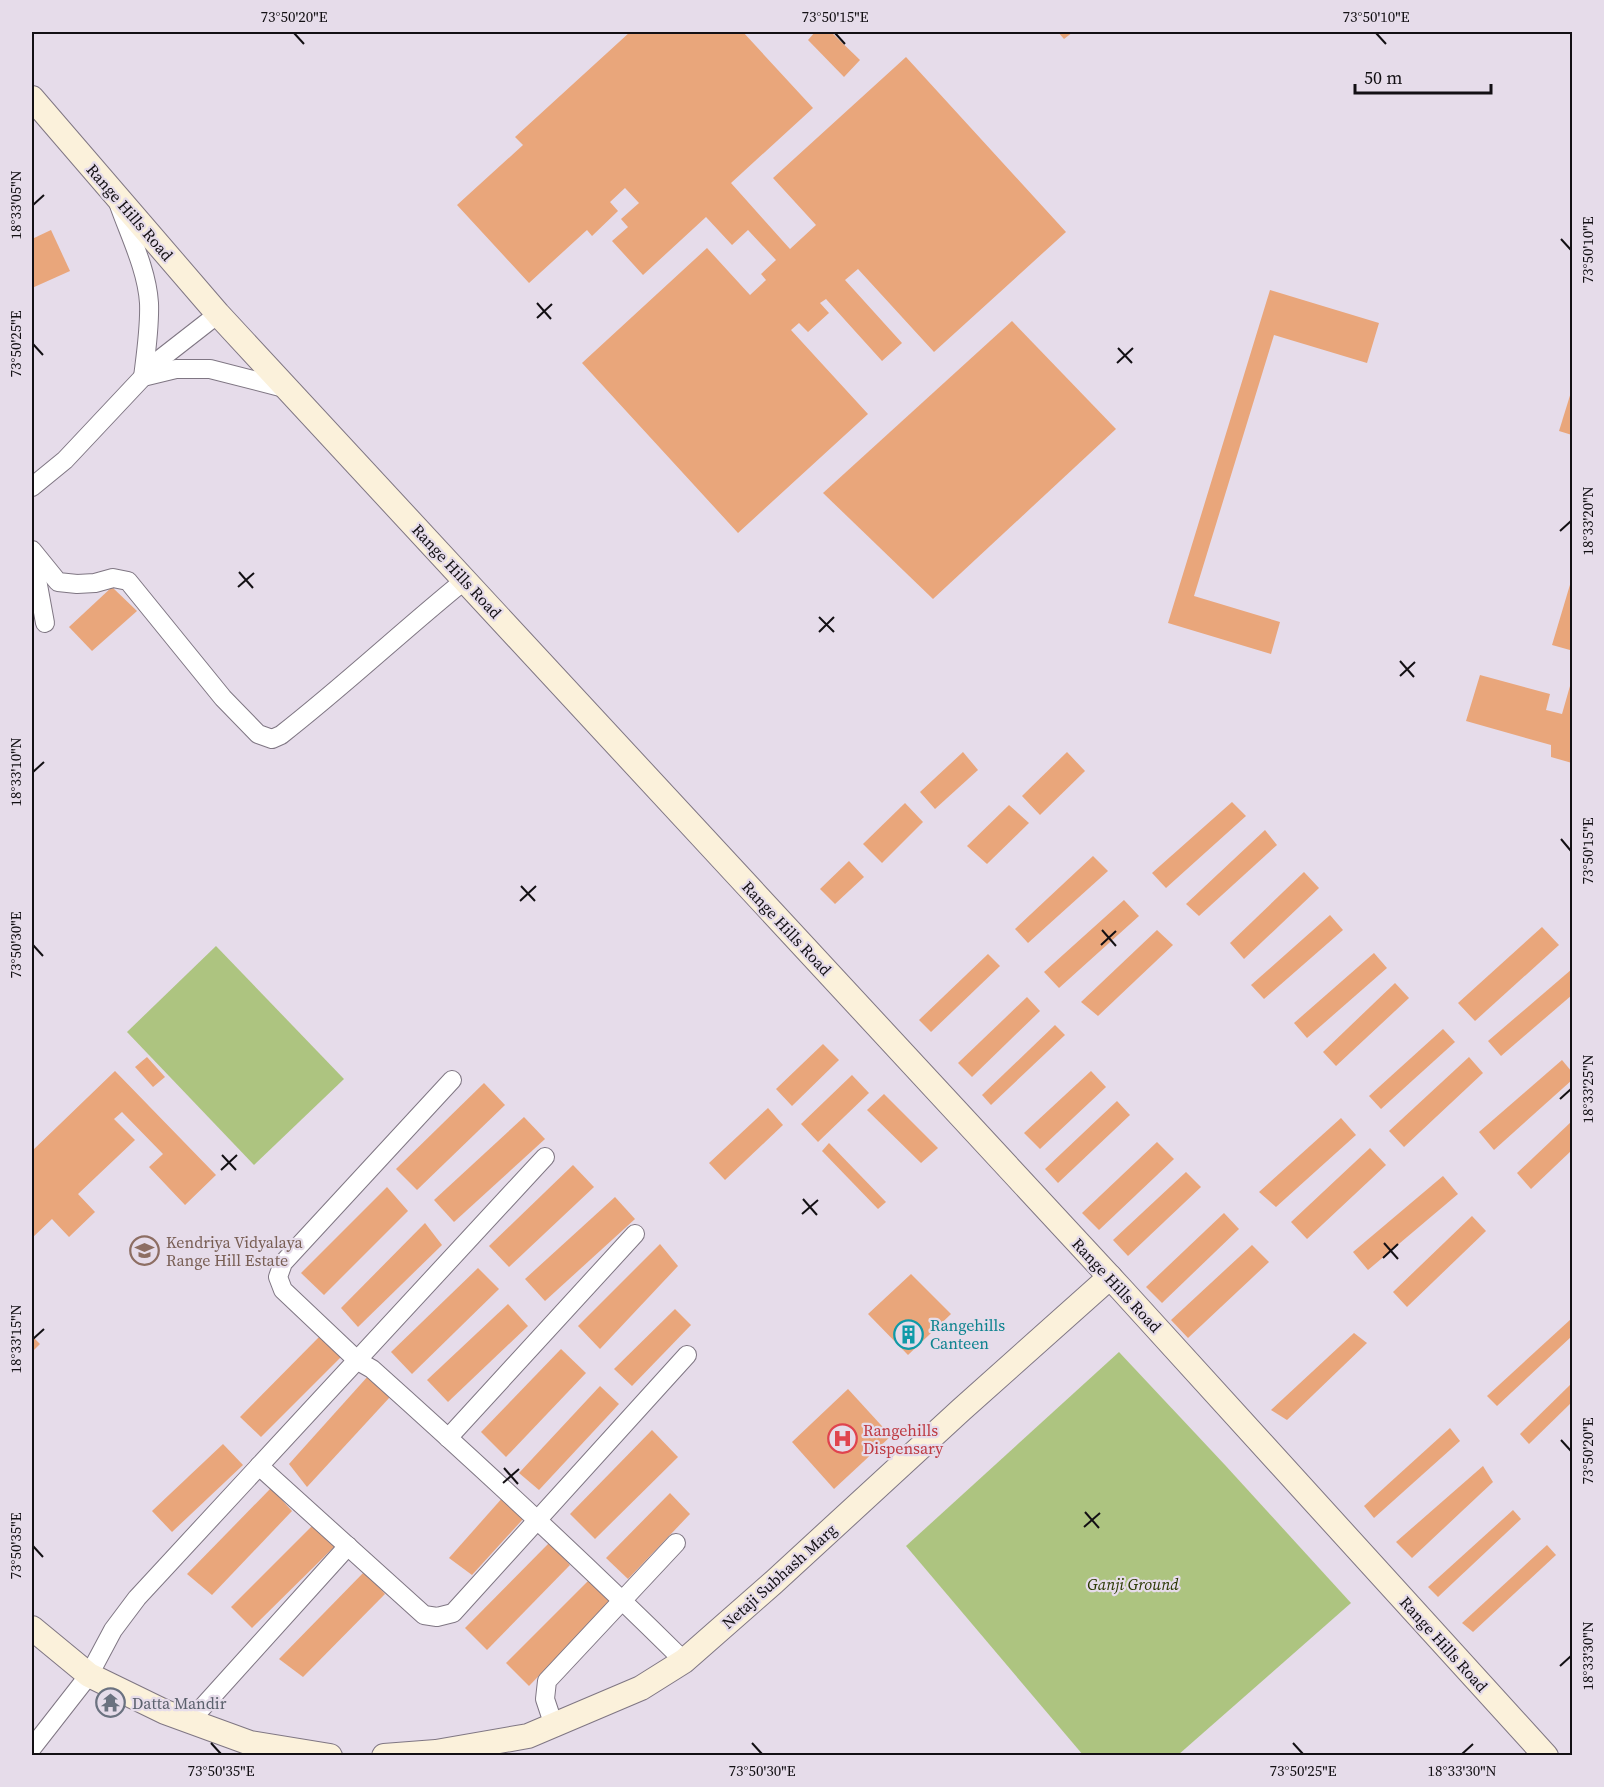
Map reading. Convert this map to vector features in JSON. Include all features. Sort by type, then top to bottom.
[{"type":"street","name":"Range Hills Road","points":[[32,98],[218,314],[1110,1277],[1546,1755]]},
{"type":"street","points":[[116,195],[146,281],[148,342],[143,377]]},
{"type":"street","points":[[32,487],[65,460],[159,360],[218,314]]},
{"type":"street","points":[[143,377],[176,369],[210,369],[288,390]]},
{"type":"street","points":[[32,550],[57,582],[95,583],[112,578],[128,581],[223,698],[258,734],[272,739],[281,735],[347,682],[418,618],[465,580]]},
{"type":"street","points":[[32,550],[45,623]]},
{"type":"street","points":[[452,1080],[283,1263],[278,1277],[283,1290],[358,1361],[372,1369],[448,1438],[622,1600],[684,1662]]},
{"type":"street","points":[[32,1748],[89,1675],[113,1630],[137,1598],[545,1157]]},
{"type":"street","points":[[448,1438],[635,1234]]},
{"type":"street","name":"Netaji Subhash Marg","points":[[384,1755],[436,1752],[528,1736],[640,1688],[684,1662],[1110,1277]]},
{"type":"street","points":[[259,1466],[424,1615],[437,1617],[453,1613],[687,1355]]},
{"type":"street","points":[[554,1725],[545,1699],[547,1681],[676,1543]]},
{"type":"street","points":[[190,1721],[348,1546]]},
{"type":"street","points":[[32,1628],[89,1675],[165,1712],[250,1743],[330,1755]]},
{"type":"green space","points":[[216,946],[344,1079],[254,1165],[127,1032]]},
{"type":"green space","name":"Ganji Ground","points":[[1119,1352],[1351,1603],[1178,1755],[1083,1755],[906,1546]]},
{"type":"building","points":[[630,32],[743,32],[813,108],[731,183],[790,249],[816,225],[773,178],[906,57],[1066,232],[934,352],[858,269],[845,280],[902,343],[882,361],[826,299],[820,303],[829,313],[808,332],[799,323],[791,330],[868,414],[738,533],[582,363],[707,248],[750,295],[766,280],[761,274],[776,260],[748,230],[732,245],[706,217],[643,275],[612,241],[628,227],[621,219],[639,203],[625,188],[610,202],[618,211],[592,236],[587,230],[529,283],[457,205],[523,145],[515,137]]},
{"type":"building","points":[[815,32],[831,32],[860,60],[844,77],[808,40]]},
{"type":"building","points":[[1058,32],[1073,32],[1064,39]]},
{"type":"building","points":[[51,230],[70,271],[32,288],[32,239]]},
{"type":"building","points":[[1270,290],[1379,323],[1367,363],[1274,335],[1194,596],[1280,622],[1271,654],[1168,623]]},
{"type":"building","points":[[1012,321],[1116,429],[933,599],[823,493]]},
{"type":"building","points":[[1572,389],[1572,435],[1559,431]]},
{"type":"building","points":[[1572,578],[1572,642],[1570,641],[1570,650],[1552,645]]},
{"type":"building","points":[[112,587],[137,611],[92,651],[69,627]]},
{"type":"building","points":[[1480,675],[1550,694],[1546,710],[1562,714],[1572,679],[1572,763],[1551,757],[1551,745],[1466,721]]},
{"type":"building","points":[[963,752],[978,770],[935,809],[920,792]]},
{"type":"building","points":[[1067,752],[1085,771],[1040,815],[1022,796]]},
{"type":"building","points":[[1232,802],[1246,816],[1166,888],[1152,873]]},
{"type":"building","points":[[905,803],[923,822],[882,863],[863,844]]},
{"type":"building","points":[[1009,805],[1029,823],[987,864],[967,846]]},
{"type":"building","points":[[1265,830],[1277,845],[1199,916],[1186,904]]},
{"type":"building","points":[[1093,856],[1108,871],[1028,943],[1015,929]]},
{"type":"building","points":[[849,861],[864,877],[835,904],[820,889]]},
{"type":"building","points":[[1304,872],[1319,888],[1244,959],[1230,943]]},
{"type":"building","points":[[1124,900],[1139,916],[1059,988],[1044,972]]},
{"type":"building","points":[[1330,915],[1343,930],[1264,999],[1251,985]]},
{"type":"building","points":[[1542,927],[1559,945],[1475,1021],[1458,1003]]},
{"type":"building","points":[[1157,930],[1173,945],[1098,1016],[1081,1002]]},
{"type":"building","points":[[1374,953],[1387,968],[1307,1038],[1294,1023]]},
{"type":"building","points":[[988,954],[1000,966],[931,1032],[919,1020]]},
{"type":"building","points":[[1572,969],[1572,995],[1501,1056],[1488,1041]]},
{"type":"building","points":[[1395,983],[1409,998],[1336,1066],[1323,1052]]},
{"type":"building","points":[[1027,997],[1040,1011],[972,1077],[958,1063]]},
{"type":"building","points":[[1055,1025],[1065,1035],[991,1105],[982,1095]]},
{"type":"building","points":[[1443,1029],[1455,1042],[1381,1109],[1369,1096]]},
{"type":"building","points":[[823,1044],[839,1060],[792,1106],[776,1089]]},
{"type":"building","points":[[147,1057],[165,1077],[153,1087],[135,1067]]},
{"type":"building","points":[[1469,1057],[1483,1073],[1404,1147],[1389,1131]]},
{"type":"building","points":[[1562,1060],[1572,1072],[1572,1080],[1494,1150],[1479,1132]]},
{"type":"building","points":[[115,1071],[216,1175],[185,1205],[149,1167],[163,1154],[122,1112],[114,1119],[135,1140],[78,1194],[95,1212],[69,1237],[52,1219],[32,1238],[32,1151]]},
{"type":"building","points":[[1091,1071],[1106,1087],[1040,1149],[1024,1133]]},
{"type":"building","points":[[852,1075],[869,1093],[818,1142],[801,1124]]},
{"type":"building","points":[[484,1083],[505,1105],[417,1190],[396,1169]]},
{"type":"building","points":[[884,1094],[938,1148],[921,1163],[867,1110]]},
{"type":"building","points":[[1117,1101],[1130,1115],[1058,1183],[1045,1169]]},
{"type":"building","points":[[768,1108],[783,1125],[725,1180],[709,1163]]},
{"type":"building","points":[[524,1117],[545,1139],[454,1222],[434,1200]]},
{"type":"building","points":[[1341,1118],[1356,1135],[1276,1207],[1259,1192]]},
{"type":"building","points":[[1572,1121],[1572,1150],[1531,1189],[1517,1173]]},
{"type":"building","points":[[1157,1142],[1174,1159],[1099,1230],[1082,1213]]},
{"type":"building","points":[[829,1143],[886,1202],[878,1209],[822,1151]]},
{"type":"building","points":[[1370,1148],[1386,1165],[1307,1239],[1291,1222]]},
{"type":"building","points":[[573,1165],[594,1187],[509,1267],[489,1246]]},
{"type":"building","points":[[1186,1172],[1201,1187],[1128,1256],[1113,1240]]},
{"type":"building","points":[[1443,1176],[1458,1194],[1368,1270],[1353,1252]]},
{"type":"building","points":[[387,1187],[408,1211],[324,1295],[301,1273]]},
{"type":"building","points":[[615,1197],[635,1219],[545,1301],[525,1279]]},
{"type":"building","points":[[1224,1213],[1239,1229],[1162,1303],[1146,1287]]},
{"type":"building","points":[[1472,1216],[1486,1231],[1407,1307],[1393,1292]]},
{"type":"building","points":[[425,1223],[442,1245],[358,1327],[341,1308]]},
{"type":"building","points":[[660,1244],[678,1266],[600,1349],[578,1326]]},
{"type":"building","points":[[1252,1245],[1269,1262],[1188,1338],[1171,1320]]},
{"type":"building","points":[[478,1268],[499,1289],[412,1374],[391,1352]]},
{"type":"building","name":"Rangehills Canteen","points":[[911,1274],[951,1314],[908,1355],[868,1314]]},
{"type":"building","points":[[508,1304],[528,1326],[448,1402],[427,1380]]},
{"type":"building","points":[[675,1309],[691,1325],[632,1386],[614,1369]]},
{"type":"building","points":[[1571,1319],[1572,1336],[1497,1406],[1487,1396]]},
{"type":"building","points":[[1354,1333],[1367,1343],[1287,1420],[1271,1410]]},
{"type":"building","points":[[322,1334],[342,1356],[261,1437],[240,1417]]},
{"type":"building","points":[[32,1336],[40,1344],[32,1352]]},
{"type":"building","points":[[561,1349],[586,1373],[506,1457],[481,1432]]},
{"type":"building","points":[[369,1375],[390,1397],[307,1487],[289,1464]]},
{"type":"building","points":[[1572,1383],[1572,1402],[1529,1444],[1520,1434]]},
{"type":"building","points":[[600,1386],[619,1404],[539,1490],[519,1473]]},
{"type":"building","name":"Rangehills Dispensary","points":[[848,1389],[891,1436],[834,1489],[792,1442]]},
{"type":"building","points":[[1450,1428],[1460,1441],[1374,1518],[1364,1506]]},
{"type":"building","points":[[652,1430],[678,1457],[595,1539],[570,1514]]},
{"type":"building","points":[[223,1444],[243,1465],[172,1532],[152,1511]]},
{"type":"building","points":[[1483,1466],[1493,1482],[1412,1558],[1396,1542]]},
{"type":"building","points":[[271,1488],[292,1511],[212,1595],[187,1574]]},
{"type":"building","points":[[670,1493],[690,1514],[628,1579],[606,1558]]},
{"type":"building","points":[[504,1496],[524,1518],[472,1575],[449,1558]]},
{"type":"building","points":[[1513,1510],[1521,1519],[1438,1597],[1428,1587]]},
{"type":"building","points":[[312,1526],[335,1546],[252,1628],[231,1607]]},
{"type":"building","points":[[550,1542],[570,1565],[487,1650],[465,1628]]},
{"type":"building","points":[[1547,1545],[1556,1555],[1473,1632],[1462,1623]]},
{"type":"building","points":[[365,1571],[385,1594],[303,1677],[279,1659]]},
{"type":"building","points":[[590,1579],[610,1602],[529,1686],[506,1663]]},
{"type":"place","name":"Kendriya Vidyalaya Range Hill Estate","points":[[145,1251]]},
{"type":"place","name":"Rangehills Canteen","points":[[909,1334]]},
{"type":"place","name":"Rangehills Dispensary","points":[[842,1439]]},
{"type":"place","name":"Datta Mandir","points":[[111,1703]]}]
